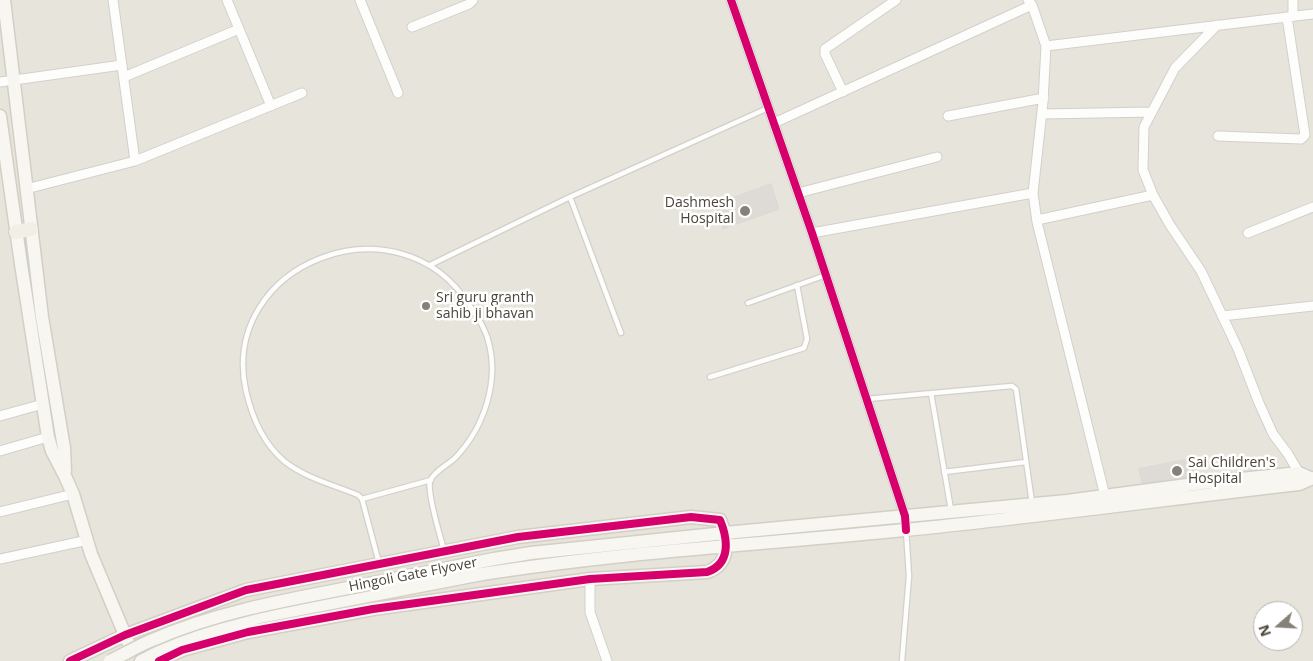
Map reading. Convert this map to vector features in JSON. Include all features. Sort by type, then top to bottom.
[{"type":"main road","points":[[4,0],[6,81],[26,189],[42,318],[64,448],[65,476]]},
{"type":"main road","points":[[0,116],[48,437],[52,451],[73,494],[91,554],[136,661]]},
{"type":"main road","points":[[16,232],[31,229]]},
{"type":"main road","points":[[1106,502],[1305,479]]},
{"type":"main road","name":"Hingoli Gate Flyover","points":[[140,661],[186,639],[232,624],[494,559],[531,553],[905,516],[1033,505],[1106,502]]},
{"type":"main road","name":"Hingoli Gate Flyover","points":[[110,661],[155,639],[205,621],[260,606],[516,568],[726,546],[906,530],[1106,502]]},
{"type":"main road","points":[[70,661],[125,635],[246,590],[379,564],[526,536],[691,517],[720,520],[725,533],[726,546],[720,566],[707,572],[590,578],[373,610],[248,632],[182,650],[159,661]]},
{"type":"street","points":[[113,0],[135,161]]},
{"type":"street","points":[[227,0],[271,106]]},
{"type":"street","points":[[360,0],[398,93]]},
{"type":"street","points":[[412,28],[468,4],[473,0]]},
{"type":"street","points":[[731,0],[826,275],[905,516],[906,530]]},
{"type":"street","points":[[843,92],[825,54],[825,49],[896,0]]},
{"type":"street","points":[[1218,136],[1301,139],[1305,135],[1290,16],[1293,0]]},
{"type":"street","points":[[774,123],[1030,3],[1046,46],[1044,98],[1033,193],[1037,220],[1106,502]]},
{"type":"street","points":[[1046,46],[1313,14]]},
{"type":"street","points":[[1217,25],[1175,68],[1144,127],[1144,170],[1153,195],[1170,226],[1201,271],[1238,350],[1273,434],[1305,479]]},
{"type":"street","points":[[124,77],[239,29]]},
{"type":"street","points":[[6,81],[122,65]]},
{"type":"street","points":[[26,189],[135,161],[302,93]]},
{"type":"street","points":[[948,116],[1044,98]]},
{"type":"street","points":[[1042,114],[1152,112]]},
{"type":"street","points":[[798,193],[937,157]]},
{"type":"street","points":[[812,233],[1033,193]]},
{"type":"street","points":[[1037,220],[1153,195]]},
{"type":"street","points":[[1248,233],[1313,208]]},
{"type":"street","points":[[1222,316],[1313,306]]},
{"type":"street","points":[[0,416],[43,404]]},
{"type":"street","points":[[0,451],[48,437]]},
{"type":"street","points":[[0,512],[73,494]]},
{"type":"street","points":[[0,559],[88,540]]},
{"type":"street","points":[[590,578],[590,612],[607,661]]},
{"type":"lane","points":[[430,265],[570,197],[768,108]]},
{"type":"lane","points":[[570,197],[622,333]]},
{"type":"lane","points":[[379,564],[362,499],[358,495],[305,474],[284,461],[267,443],[255,422],[243,377],[242,358],[246,336],[254,316],[267,298],[282,281],[302,267],[325,256],[354,249],[382,249],[410,255],[430,265],[453,284],[466,298],[479,319],[488,339],[492,361],[491,384],[485,412],[472,439],[454,459],[434,474],[431,480],[430,492],[444,552]]},
{"type":"lane","points":[[748,303],[826,275]]},
{"type":"lane","points":[[710,377],[804,348],[807,339],[796,286]]},
{"type":"lane","points":[[866,398],[1012,386],[1016,390],[1033,505]]},
{"type":"lane","points":[[931,393],[951,512]]},
{"type":"lane","points":[[944,472],[1026,462]]},
{"type":"lane","points":[[362,499],[431,480]]},
{"type":"lane","points":[[902,661],[910,576],[906,530]]},
{"type":"shaded area","points":[[0,0],[1313,0],[1313,661],[0,661]]},
{"type":"building","points":[[771,184],[779,209],[723,229],[714,205]]},
{"type":"building","points":[[1191,459],[1194,476],[1142,483],[1139,469]]},
{"type":"cycle path","points":[[731,0],[812,233],[905,516],[906,530]]},
{"type":"cycle path","points":[[70,661],[125,635],[246,590],[518,537],[691,517],[720,520],[725,535],[726,550],[724,557],[715,568],[707,572],[590,579],[373,609],[248,632],[182,650],[159,661]]},
{"type":"place","name":"Dashmesh Hospital","points":[[745,211]]},
{"type":"place","name":"Sri guru granth sahib ji bhavan","points":[[426,306]]},
{"type":"place","name":"Sai Children's Hospital","points":[[1177,471]]}]
